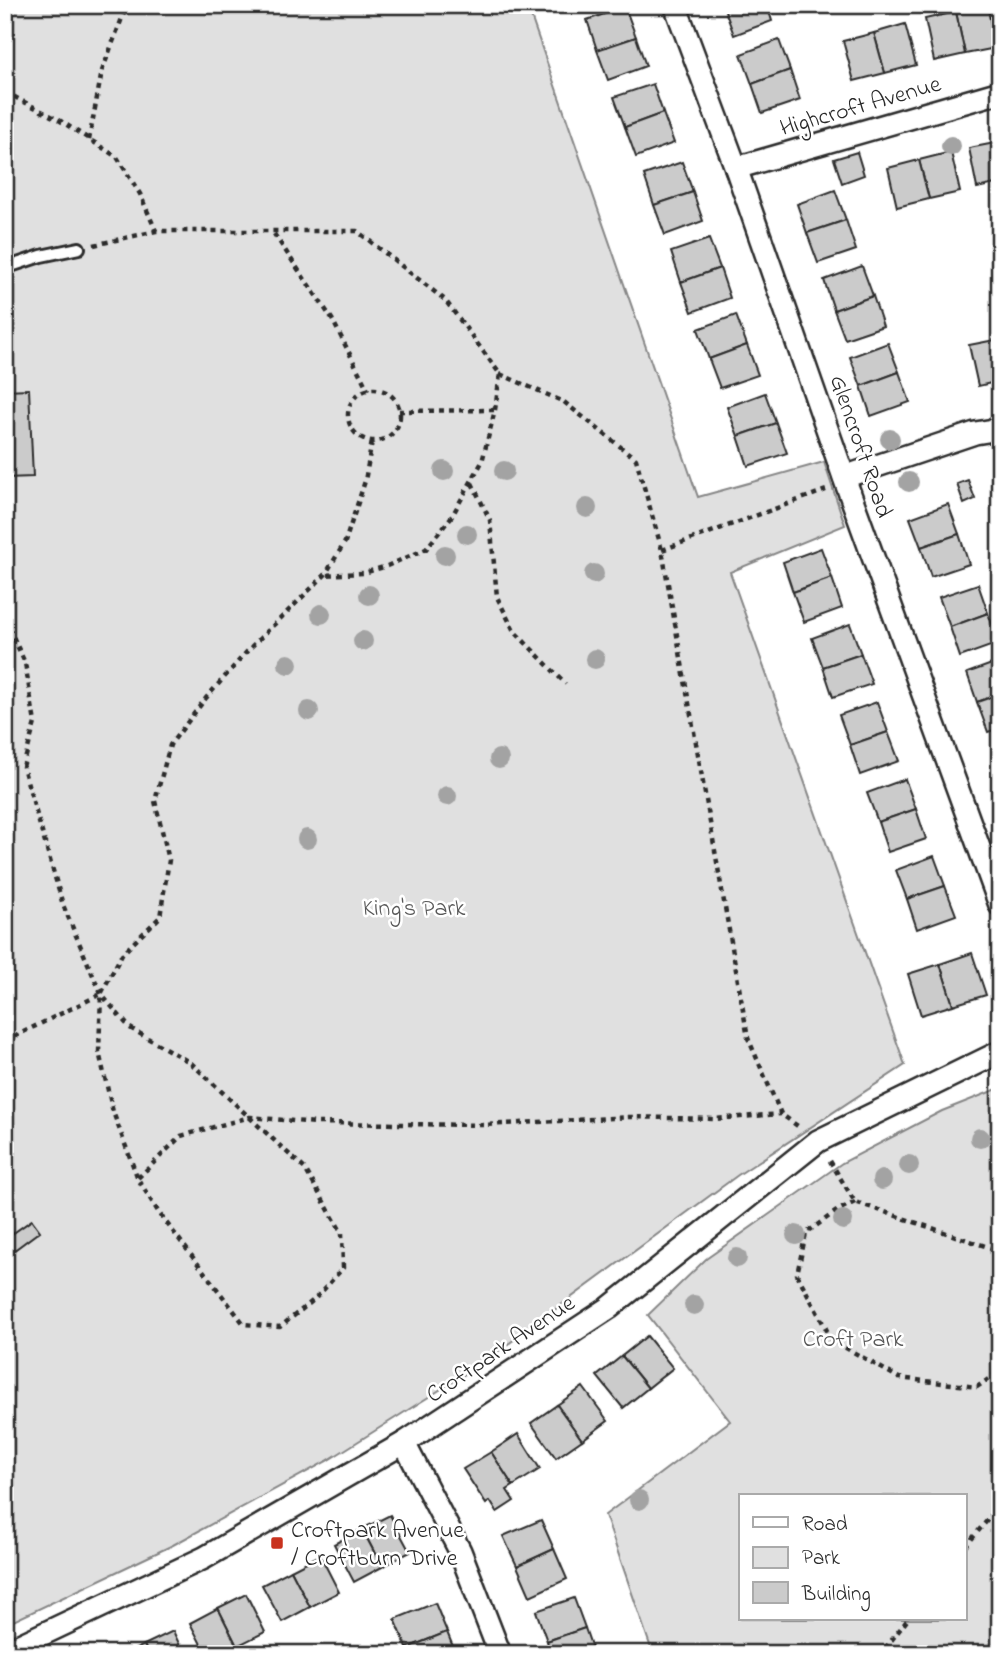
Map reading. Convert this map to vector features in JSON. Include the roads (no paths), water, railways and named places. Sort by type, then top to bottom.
[{"type":"street","name":"Glencroft Road","points":[[675,5],[1000,905]]},
{"type":"street","name":"Highcroft Avenue","points":[[736,168],[1000,92]]},
{"type":"street","points":[[845,480],[975,433],[1000,429]]},
{"type":"street","name":"Croftpark Avenue","points":[[5,1652],[204,1558],[404,1443],[609,1308],[818,1141],[1000,1052]]},
{"type":"street","points":[[404,1443],[460,1550],[500,1654]]},
{"type":"lane","points":[[5,268],[41,256],[79,248]]},
{"type":"place","name":"Croftpark Avenue / Croftburn Drive","points":[[277,1543]]},
{"type":"park label","name":"King's Park","points":[[414,907]]},
{"type":"park label","name":"Croft Park","points":[[853,1338]]}]
